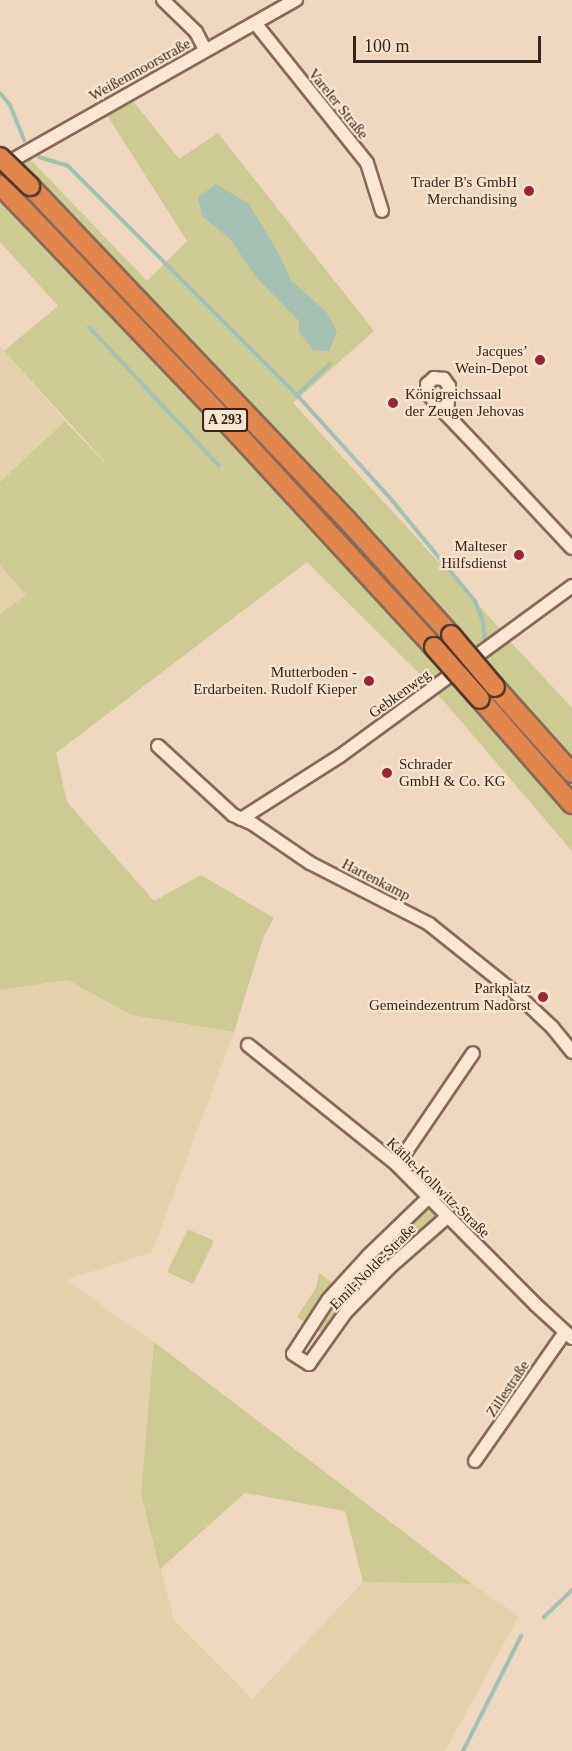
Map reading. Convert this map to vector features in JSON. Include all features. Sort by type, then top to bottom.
[{"type":"highway","name":"A 293","points":[[0,157],[347,520],[572,773]]},
{"type":"highway","name":"A 293","points":[[6,191],[230,426],[434,647],[572,804]]},
{"type":"street","points":[[163,0],[184,19],[205,50]]},
{"type":"street","name":"Weißenmoorstraße","points":[[0,168],[296,0]]},
{"type":"street","name":"Vareler Straße","points":[[255,23],[367,164],[382,211]]},
{"type":"street","points":[[447,415],[572,548]]},
{"type":"street","name":"Gebkenweg","points":[[241,819],[340,756],[572,586]]},
{"type":"street","name":"Hartenkamp","points":[[158,746],[233,816],[253,824],[310,863],[429,924],[520,998],[552,1027],[572,1052]]},
{"type":"street","name":"Käthe-Kollwitz-Straße","points":[[248,1045],[397,1165],[568,1335]]},
{"type":"street","points":[[397,1165],[473,1053]]},
{"type":"street","name":"Emil-Nolde-Straße","points":[[429,1197],[368,1256],[328,1300],[293,1354],[309,1364],[346,1311],[390,1267],[447,1217]]},
{"type":"street","name":"Zillestraße","points":[[475,1461],[568,1335]]},
{"type":"shaded area","points":[[130,97],[179,159],[218,133],[374,331],[293,403],[501,630],[428,682],[307,562],[56,753],[67,802],[154,901],[201,875],[274,918],[263,938],[234,1032],[131,1015],[68,980],[0,990],[0,614],[26,595],[0,565],[0,482],[65,421],[116,474],[4,351],[58,306],[0,242],[0,175],[29,158],[147,281],[187,241],[105,112]]},
{"type":"shaded area","points":[[216,184],[249,204],[278,252],[291,280],[327,313],[337,332],[329,351],[313,350],[299,332],[299,321],[256,277],[231,240],[202,216],[198,197]]},
{"type":"shaded area","points":[[0,346],[65,421],[0,482]]},
{"type":"shaded area","points":[[0,565],[26,595],[0,614]]},
{"type":"shaded area","points":[[509,640],[572,708],[572,851],[436,692]]},
{"type":"shaded area","points":[[68,980],[131,1015],[234,1032],[152,1252],[66,1280],[154,1342],[141,1494],[174,1620],[252,1699],[363,1582],[472,1584],[519,1616],[445,1751],[0,1751],[0,990]]},
{"type":"shaded area","points":[[429,1197],[447,1217],[328,1337],[297,1317],[316,1288],[319,1273],[339,1288]]},
{"type":"shaded area","points":[[188,1229],[214,1241],[193,1284],[167,1272]]},
{"type":"shaded area","points":[[154,1342],[472,1584],[363,1582],[345,1511],[245,1493],[160,1569],[141,1494]]},
{"type":"waterway","points":[[0,93],[10,105],[24,140]]},
{"type":"waterway","points":[[39,157],[68,166],[297,395],[390,498],[475,601],[483,622],[485,642]]},
{"type":"waterway","points":[[89,327],[219,466]]},
{"type":"waterway","points":[[297,395],[330,364]]},
{"type":"waterway","points":[[544,1617],[572,1590]]},
{"type":"waterway","points":[[463,1751],[521,1636]]},
{"type":"place","name":"Trader B's GmbH Merchandising","points":[[529,191]]},
{"type":"place","name":"Jacques’ Wein-Depot","points":[[540,360]]},
{"type":"place","name":"Königreichssaal der Zeugen Jehovas","points":[[393,403]]},
{"type":"place","name":"Malteser Hilfsdienst","points":[[519,555]]},
{"type":"place","name":"Mutterboden - Erdarbeiten. Rudolf Kieper","points":[[369,681]]},
{"type":"place","name":"Schrader GmbH & Co. KG","points":[[387,773]]},
{"type":"place","name":"Parkplatz Gemeindezentrum Nadorst","points":[[543,997]]}]
